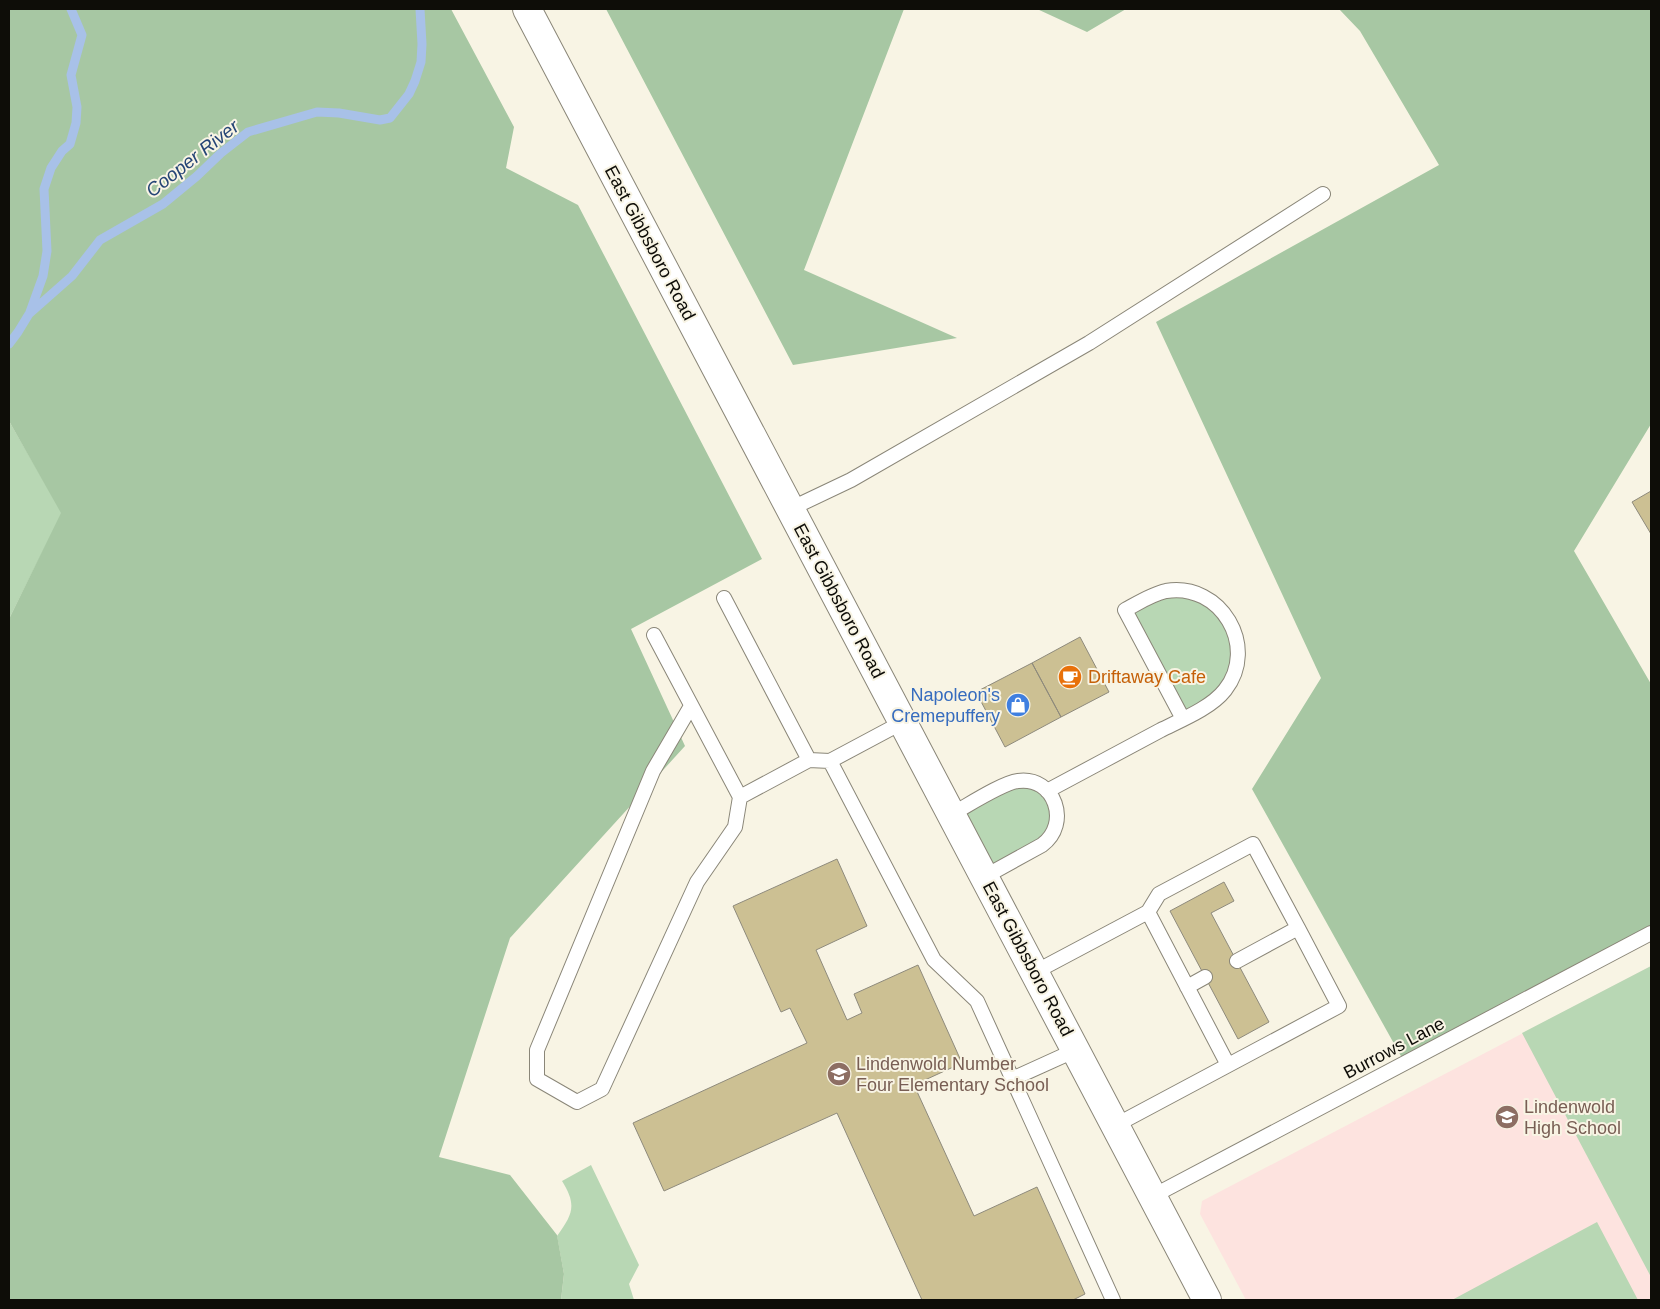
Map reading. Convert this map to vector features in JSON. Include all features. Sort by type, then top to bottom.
[{"type":"main road","name":"East Gibbsboro Road","points":[[527,9],[1207,1300]]},
{"type":"lane","points":[[790,509],[851,480],[1089,343],[1323,194]]},
{"type":"lane","points":[[1047,791],[1182,719],[1212,703],[1226,690],[1237,667],[1236,635],[1228,618],[1215,604],[1204,597],[1192,592],[1166,591],[1125,610],[1182,719]]},
{"type":"lane","points":[[724,598],[809,760]]},
{"type":"lane","points":[[654,635],[692,706],[740,797],[735,827],[696,882],[602,1089],[577,1102],[537,1079],[537,1050],[653,771],[692,706]]},
{"type":"lane","points":[[740,797],[809,760],[830,761],[903,722]]},
{"type":"lane","points":[[830,761],[934,960],[977,1001],[1113,1300]]},
{"type":"lane","points":[[952,814],[1017,781],[1031,782],[1047,791],[1054,800],[1058,821],[1053,835],[1042,845],[984,877]]},
{"type":"lane","points":[[1035,972],[1148,912],[1159,894],[1253,844],[1298,928],[1339,1006],[1116,1125]]},
{"type":"lane","points":[[1148,912],[1228,1065]]},
{"type":"lane","points":[[1237,961],[1298,928]]},
{"type":"lane","name":"Burrows Lane","points":[[1153,1196],[1651,933]]},
{"type":"lane","points":[[1187,987],[1205,977]]},
{"type":"lane","points":[[1012,1079],[1076,1050]]},
{"type":"shaded area","name":"Lindenwold High School","points":[[1651,966],[1651,1300],[1246,1300],[1200,1214],[1202,1201]]},
{"type":"green space","points":[[9,9],[451,9],[514,127],[506,168],[578,205],[762,559],[631,629],[685,746],[510,938],[439,1157],[510,1175],[557,1235],[564,1274],[561,1300],[9,1300],[9,619],[61,513],[9,421]]},
{"type":"green space","points":[[606,9],[904,9],[804,270],[957,338],[793,365]]},
{"type":"green space","points":[[1037,9],[1126,9],[1087,32]]},
{"type":"green space","points":[[1339,9],[1651,9],[1651,424],[1574,551],[1651,684],[1651,932],[1402,1058],[1252,789],[1321,678],[1156,322],[1439,165],[1360,31]]},
{"type":"green space","points":[[9,421],[62,513],[9,619]]},
{"type":"green space","points":[[1192,592],[1234,629],[1232,679],[1183,719],[1125,610],[1154,595]]},
{"type":"green space","points":[[1010,783],[1047,791],[1056,828],[984,877],[952,814]]},
{"type":"green space","points":[[1651,966],[1651,1277],[1522,1033]]},
{"type":"green space","points":[[591,1165],[639,1265],[629,1284],[634,1300],[561,1300],[564,1274],[557,1236],[567,1222],[571,1209],[570,1197],[562,1181]]},
{"type":"green space","points":[[1597,1222],[1638,1300],[1452,1300]]},
{"type":"building","points":[[1651,491],[1651,534],[1632,502]]},
{"type":"building","name":"Driftaway Cafe","points":[[1080,637],[1109,692],[1061,717],[1032,663]]},
{"type":"building","name":"Napoleon's Cremepuffery","points":[[1032,663],[1061,717],[1005,747],[976,692]]},
{"type":"building","name":"Lindenwold Number Four Elementary School","points":[[837,859],[867,926],[816,950],[847,1020],[862,1013],[854,994],[918,965],[962,1063],[914,1085],[974,1216],[1037,1187],[1085,1294],[1073,1300],[922,1300],[837,1113],[664,1191],[633,1123],[807,1043],[790,1008],[781,1012],[733,906]]},
{"type":"building","points":[[1224,882],[1234,901],[1211,913],[1269,1022],[1238,1039],[1170,911]]},
{"type":"waterway","points":[[30,312],[43,276],[47,251],[44,189],[51,168],[62,151],[70,144],[76,123],[77,107],[71,75],[82,35],[71,9]]},
{"type":"waterway","name":"Cooper River","points":[[9,344],[29,314],[72,276],[100,240],[163,204],[248,132],[317,112],[339,113],[380,120],[390,118],[409,94],[421,62],[420,9]]},
{"type":"place","name":"Driftaway Cafe","points":[[1070,677]]},
{"type":"place","name":"Napoleon's Cremepuffery","points":[[1018,705]]},
{"type":"place","name":"Lindenwold Number Four Elementary School","points":[[839,1074]]},
{"type":"place","name":"Lindenwold High School","points":[[1507,1117]]}]
